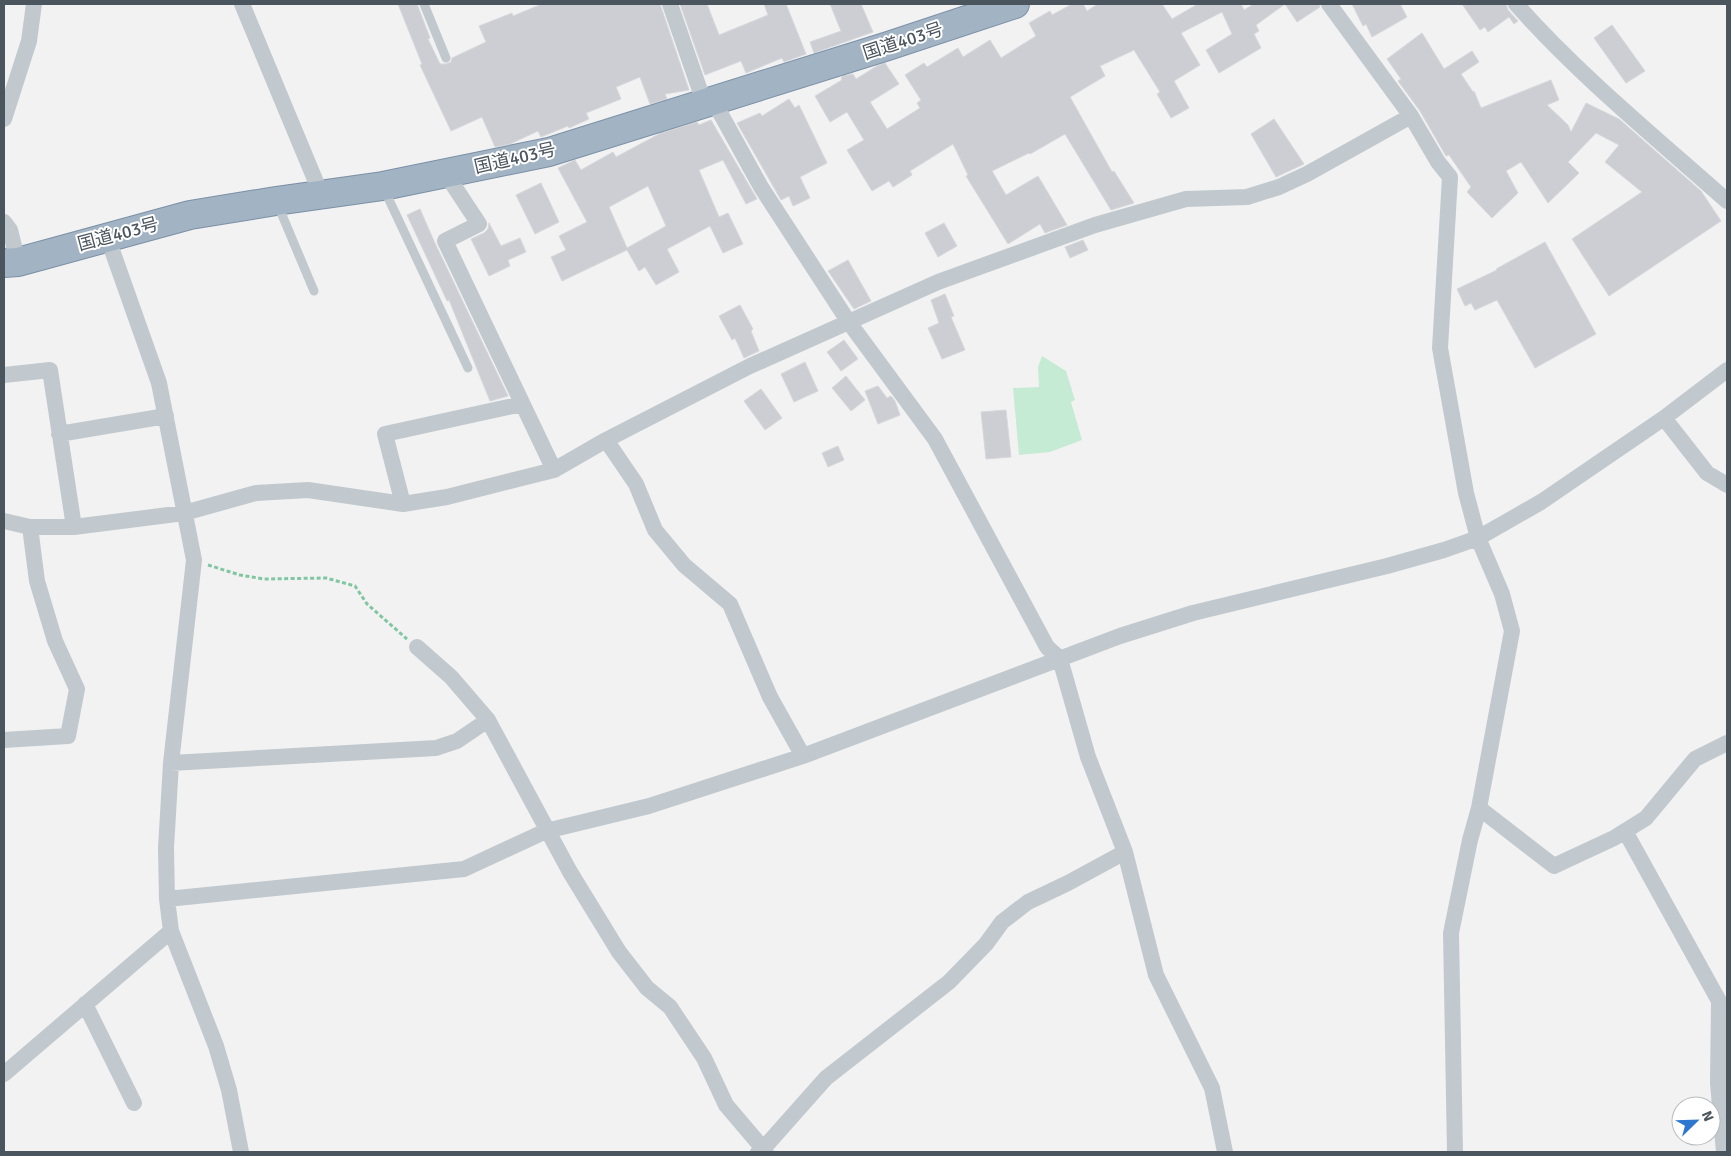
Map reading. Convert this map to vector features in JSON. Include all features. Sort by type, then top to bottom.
[{"type":"highway","name":"国道403号","points":[[11,263],[190,215],[383,186],[549,152],[888,46],[1015,4]]},
{"type":"street","points":[[4,119],[29,41],[34,4]]},
{"type":"street","points":[[242,4],[321,194]]},
{"type":"street","points":[[670,4],[708,101],[848,321],[935,439],[1047,647],[1060,659],[1088,757],[1125,852],[1156,975],[1212,1088],[1225,1152]]},
{"type":"street","points":[[1329,4],[1411,116],[1438,162],[1450,177],[1440,348],[1466,493],[1478,538],[1502,594],[1512,631],[1479,808],[1470,840],[1451,934],[1455,1152]]},
{"type":"street","points":[[1516,4],[1608,97],[1727,201]]},
{"type":"street","points":[[4,521],[30,527],[74,527],[184,513],[256,493],[308,490],[403,504],[447,497],[554,470],[606,440],[750,366],[938,282],[1096,225],[1186,199],[1248,197],[1279,187],[1307,174],[1411,116]]},
{"type":"street","points":[[446,174],[479,224],[445,241],[554,470]]},
{"type":"street","points":[[4,222],[10,230],[11,263]]},
{"type":"street","points":[[108,236],[159,382],[194,560],[171,763],[166,848],[167,899],[171,931],[216,1046],[229,1090],[241,1152]]},
{"type":"street","points":[[4,375],[50,370],[74,527]]},
{"type":"street","points":[[167,899],[464,869],[546,831],[648,806],[803,756],[1120,636],[1193,613],[1387,566],[1444,550],[1478,538],[1541,502],[1664,418],[1727,370]]},
{"type":"street","points":[[403,504],[384,434],[522,404]]},
{"type":"street","points":[[59,434],[166,416]]},
{"type":"street","points":[[1664,418],[1707,473],[1727,485]]},
{"type":"street","points":[[606,440],[636,484],[655,530],[684,565],[730,604],[770,697],[803,756]]},
{"type":"street","points":[[4,740],[68,736],[78,689],[55,641],[36,581],[30,527]]},
{"type":"street","points":[[417,647],[450,678],[488,720],[503,745],[546,831],[619,952],[647,988],[670,1007],[704,1058],[726,1105],[762,1151],[826,1078],[949,982],[986,944],[1002,922],[1028,902],[1125,852]]},
{"type":"street","points":[[171,763],[436,748],[457,741],[488,720]]},
{"type":"street","points":[[1479,808],[1554,866],[1614,838],[1646,818],[1695,759],[1727,743]]},
{"type":"street","points":[[1625,831],[1720,1002],[1718,1083],[1724,1152]]},
{"type":"street","points":[[4,1074],[171,931]]},
{"type":"street","points":[[86,1004],[134,1103]]},
{"type":"lane","points":[[424,4],[446,58]]},
{"type":"lane","points":[[383,186],[468,368]]},
{"type":"lane","points":[[276,201],[314,291]]},
{"type":"path","points":[[194,560],[240,575],[264,579],[326,578],[355,586],[367,604],[417,647]]},
{"type":"green space","points":[[1042,356],[1066,371],[1075,400],[1071,402],[1082,440],[1050,452],[1019,455],[1013,388],[1039,387],[1038,367]]},
{"type":"building","points":[[398,4],[417,4],[430,38],[428,39],[440,64],[446,64],[451,62],[452,58],[486,42],[479,26],[512,13],[513,16],[542,4],[660,4],[689,90],[665,94],[667,99],[650,104],[640,77],[616,87],[621,99],[586,113],[589,119],[541,137],[538,131],[510,144],[495,147],[482,117],[451,131],[420,65],[422,64]]},
{"type":"building","points":[[680,4],[707,4],[719,35],[768,15],[764,4],[786,4],[806,54],[784,62],[782,58],[746,73],[741,61],[705,75]]},
{"type":"building","points":[[830,4],[861,4],[873,32],[814,53],[810,42],[841,31]]},
{"type":"building","points":[[1072,4],[1083,4],[1087,11],[1098,4],[1162,4],[1172,19],[1198,4],[1241,4],[1244,10],[1254,4],[1285,4],[1256,25],[1259,31],[1254,34],[1261,48],[1219,73],[1206,50],[1232,34],[1222,12],[1181,33],[1200,65],[1174,81],[1189,108],[1171,118],[1157,94],[1160,92],[1134,50],[1100,66],[1105,76],[1070,97],[1112,172],[1114,171],[1134,203],[1111,210],[1065,134],[1030,154],[992,171],[1006,195],[1038,176],[1067,225],[1045,233],[1040,224],[1008,244],[966,176],[968,175],[953,144],[910,171],[912,175],[893,187],[889,181],[872,191],[847,150],[864,140],[847,112],[830,122],[815,96],[842,80],[843,76],[853,74],[856,79],[885,63],[899,84],[870,102],[887,129],[920,108],[917,103],[921,100],[905,75],[924,63],[927,67],[958,48],[963,57],[990,40],[1001,58],[1036,36],[1029,23],[1050,11],[1052,15]]},
{"type":"building","points":[[1285,4],[1319,4],[1320,7],[1297,22]]},
{"type":"building","points":[[1352,4],[1400,4],[1407,17],[1372,37],[1366,24],[1363,26]]},
{"type":"building","points":[[1462,4],[1506,4],[1508,10],[1518,21],[1514,24],[1509,17],[1488,32],[1485,27],[1480,30]]},
{"type":"building","points":[[1612,25],[1645,71],[1626,83],[1594,38]]},
{"type":"building","points":[[1422,33],[1444,69],[1472,51],[1479,62],[1461,74],[1474,91],[1481,108],[1551,80],[1559,100],[1547,105],[1568,125],[1571,132],[1586,103],[1619,119],[1701,191],[1721,221],[1609,296],[1572,239],[1642,192],[1605,162],[1619,145],[1596,133],[1568,162],[1579,173],[1548,203],[1521,162],[1506,171],[1518,193],[1492,218],[1467,192],[1471,187],[1449,155],[1446,156],[1420,111],[1398,81],[1401,79],[1387,59]]},
{"type":"building","points":[[789,99],[795,108],[799,105],[827,163],[800,177],[810,198],[793,206],[789,196],[781,200],[737,123],[760,113],[762,116]]},
{"type":"building","points":[[1274,119],[1304,164],[1276,177],[1251,134]]},
{"type":"building","points":[[711,120],[757,199],[746,204],[723,160],[699,170],[719,217],[728,213],[743,244],[723,253],[710,226],[667,249],[679,272],[656,285],[645,267],[639,271],[627,250],[562,281],[551,257],[566,250],[559,236],[587,222],[558,168],[575,160],[581,170],[613,152],[616,157],[661,133],[697,122],[699,125]],"holes":[[[648,186],[666,226],[627,248],[609,207]]]},
{"type":"building","points":[[541,183],[559,222],[535,234],[516,195]]},
{"type":"building","points":[[420,209],[508,396],[490,401],[449,300],[447,301],[407,215]]},
{"type":"building","points":[[489,223],[501,246],[520,238],[526,252],[508,260],[510,266],[489,276],[471,239],[484,233],[488,229]]},
{"type":"building","points":[[944,223],[957,246],[938,257],[925,233]]},
{"type":"building","points":[[1083,240],[1088,250],[1070,258],[1065,247]]},
{"type":"building","points":[[1545,242],[1596,334],[1535,368],[1497,300],[1475,310],[1471,303],[1465,306],[1457,289],[1497,270]]},
{"type":"building","points":[[848,260],[871,301],[854,309],[828,271]]},
{"type":"building","points":[[945,294],[954,316],[951,317],[965,350],[942,359],[928,328],[939,323],[931,300]]},
{"type":"building","points":[[740,305],[753,329],[751,331],[759,351],[744,358],[735,338],[732,340],[719,316]]},
{"type":"building","points":[[844,340],[858,359],[841,371],[827,352]]},
{"type":"building","points":[[805,362],[818,391],[794,402],[781,374]]},
{"type":"building","points":[[846,376],[865,400],[851,411],[832,388]]},
{"type":"building","points":[[878,386],[887,398],[891,396],[895,401],[900,415],[878,424],[865,391]]},
{"type":"building","points":[[761,389],[782,418],[765,430],[744,401]]},
{"type":"building","points":[[1006,410],[1011,457],[986,459],[981,412]]},
{"type":"building","points":[[838,446],[844,460],[828,467],[822,453]]}]
